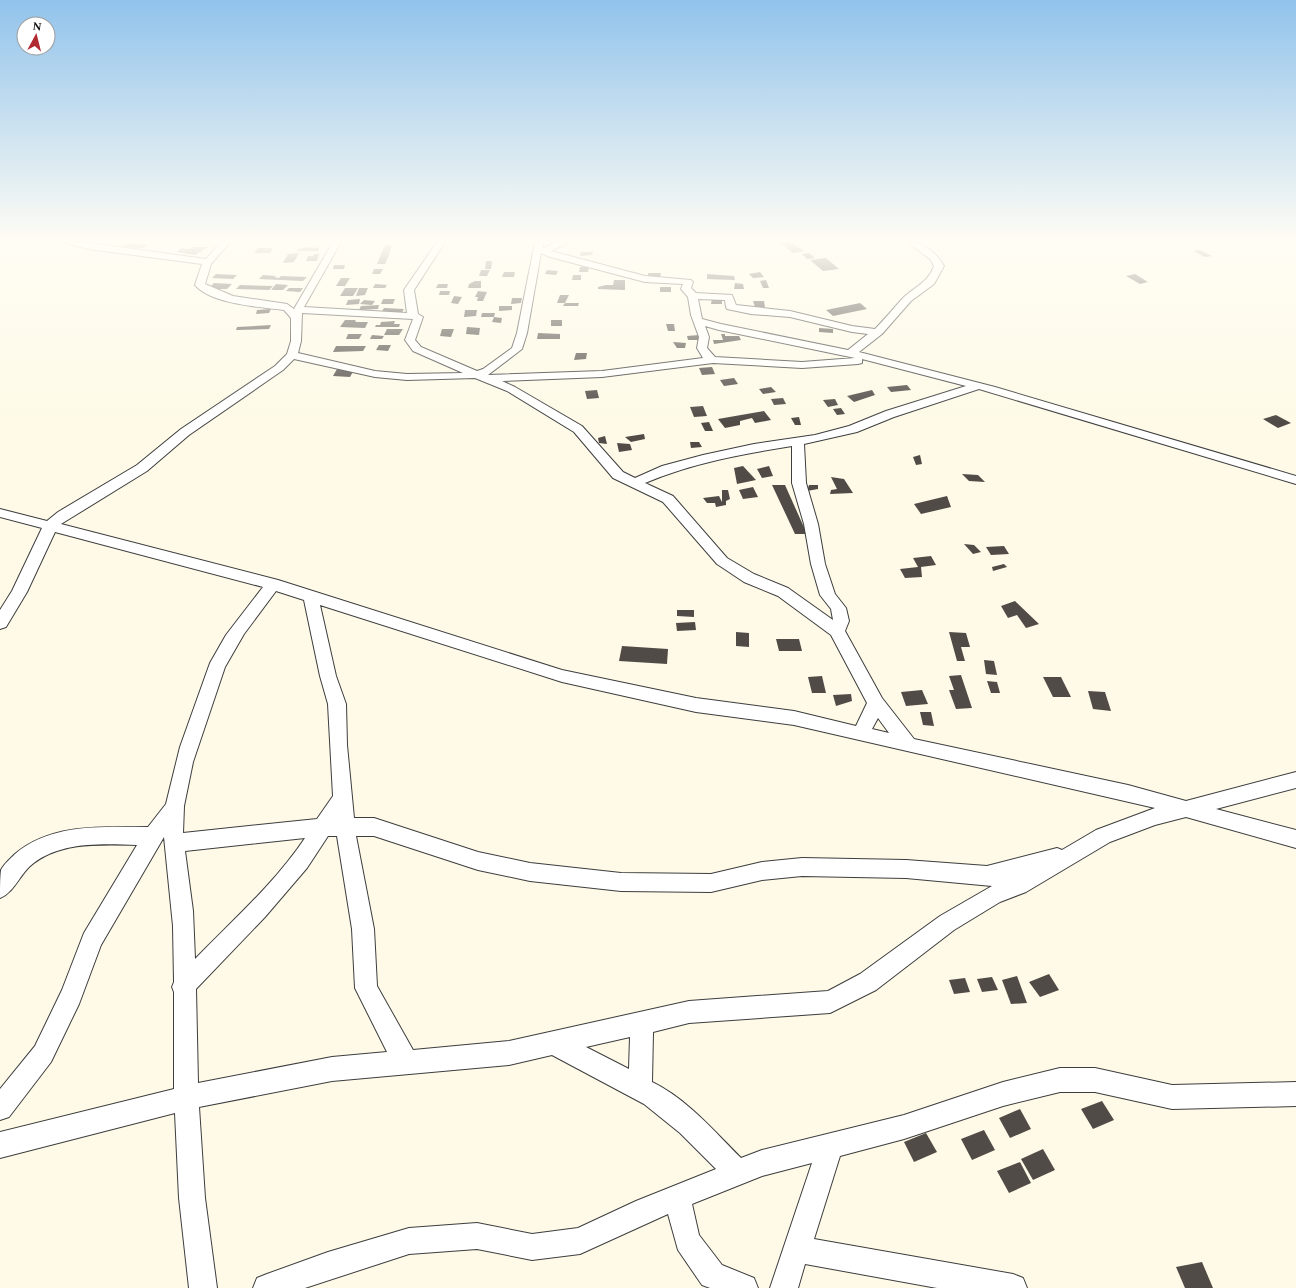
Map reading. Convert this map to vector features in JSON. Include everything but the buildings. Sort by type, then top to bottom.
[{"type":"street","points":[[243,302],[287,307],[297,314],[418,317],[417,324],[411,332],[410,340],[417,349],[511,389],[578,430],[618,475],[668,499],[705,544],[722,561],[749,578],[783,592],[837,631],[876,703],[908,745]]},
{"type":"street","points":[[0,623],[19,592],[51,525],[63,515],[142,468],[185,432],[279,368],[292,355],[296,341],[297,314],[304,302]]},
{"type":"street","points":[[411,302],[413,316]]},
{"type":"street","points":[[483,376],[517,349],[528,302]]},
{"type":"street","points":[[694,302],[696,315],[700,321],[704,337],[702,348],[708,357],[713,360]]},
{"type":"street","points":[[730,302],[731,307],[751,311],[790,314],[852,329],[878,332]]},
{"type":"street","points":[[850,354],[878,332],[898,312],[905,302]]},
{"type":"street","points":[[700,321],[719,327],[881,360],[912,370],[978,386],[1296,480]]},
{"type":"street","points":[[292,355],[375,374],[407,377],[602,374],[713,360],[802,364],[881,360]]},
{"type":"street","points":[[634,483],[667,469],[703,459],[754,448],[815,440],[853,429],[890,414],[978,386]]},
{"type":"street","points":[[798,442],[799,484],[810,524],[818,564],[828,595],[838,608],[841,621],[837,631]]},
{"type":"street","points":[[0,513],[51,525],[273,584],[562,676],[696,705],[794,718],[1128,794],[1296,839]]},
{"type":"street","points":[[202,1288],[194,1240],[185,1098],[183,987],[184,925],[179,874],[174,843],[175,807],[198,716],[220,660],[242,626],[273,584]]},
{"type":"street","points":[[311,597],[328,676],[337,704],[342,798],[335,827],[363,929],[366,988],[394,1042],[407,1062]]},
{"type":"street","points":[[861,734],[876,703]]},
{"type":"street","points":[[0,1145],[185,1098],[332,1069],[509,1053],[642,1024],[689,1012],[830,1002],[868,982],[947,923],[993,894],[1019,885],[1071,853],[1103,836],[1154,817],[1296,780]]},
{"type":"street","points":[[0,1108],[43,1054],[71,996],[92,940],[153,836],[175,807]]},
{"type":"street","points":[[183,987],[258,910],[295,868],[335,827]]},
{"type":"street","points":[[174,843],[335,827],[374,827],[478,861],[530,872],[620,882],[711,883],[762,871],[802,868],[906,870],[987,875],[1019,885]]},
{"type":"street","points":[[0,888],[23,858],[56,841],[89,836],[153,836]]},
{"type":"street","points":[[987,875],[1024,864],[1071,853]]},
{"type":"street","points":[[640,1088],[642,1024]]},
{"type":"street","points":[[554,1043],[653,1095],[689,1124],[738,1173]]},
{"type":"street","points":[[267,1288],[328,1266],[409,1241],[477,1236],[532,1247],[580,1241],[677,1197],[762,1164],[904,1127],[1003,1094],[1060,1080],[1095,1080],[1172,1097],[1296,1094]]},
{"type":"street","points":[[784,1288],[831,1145]]},
{"type":"street","points":[[677,1197],[687,1241],[712,1275],[744,1288]]},
{"type":"street","points":[[797,1249],[1013,1288]]}]
